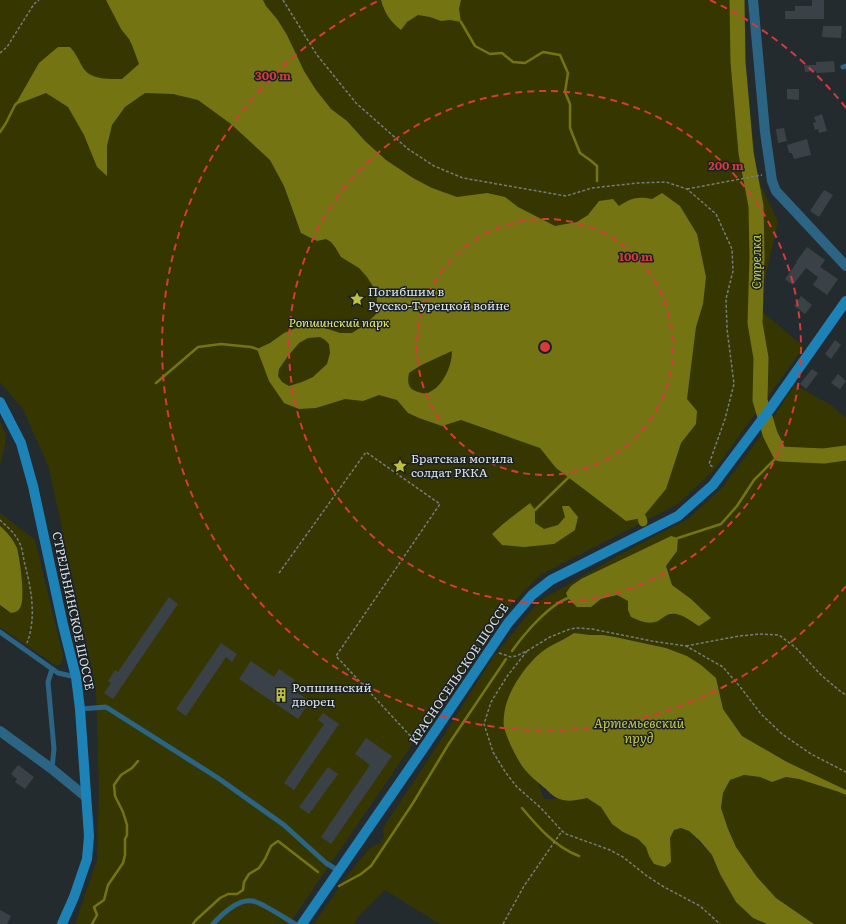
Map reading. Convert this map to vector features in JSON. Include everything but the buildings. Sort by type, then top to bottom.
[{"type":"main road","name":"КРАСНОСЕЛЬСКОЕ ШОССЕ","points":[[302,924],[369,829],[508,623],[532,595],[551,580],[678,516],[713,485],[770,409],[846,300]]},
{"type":"main road","name":"СТРЕЛЬНИНСКОЕ ШОССЕ","points":[[0,402],[21,443],[33,486],[76,678],[80,710],[88,836],[87,859],[74,897],[62,924]]},
{"type":"street","points":[[753,0],[765,132],[772,181],[776,191],[846,266]]},
{"type":"street","points":[[0,731],[52,769],[86,798]]},
{"type":"lane","points":[[0,632],[58,673],[76,678]]},
{"type":"lane","points":[[52,669],[48,682],[54,749],[52,769]]},
{"type":"lane","points":[[80,710],[106,707],[218,778],[284,825],[326,863],[339,871]]},
{"type":"lane","points":[[213,924],[223,913],[235,905],[243,901],[252,901],[262,905],[294,924]]},
{"type":"path","points":[[0,53],[7,47],[34,4],[39,0]]},
{"type":"path","points":[[283,0],[317,55],[356,102],[408,149],[434,166],[462,178],[566,196],[592,188],[638,183],[666,182],[687,189],[716,214],[732,249],[733,271],[726,299],[727,329],[734,384],[725,419],[709,464],[716,470]]},
{"type":"path","points":[[687,189],[756,175]]},
{"type":"path","points":[[279,573],[366,452],[440,504],[336,656],[420,746]]},
{"type":"path","points":[[0,520],[15,535],[21,545],[27,570],[32,603],[32,619],[30,635],[24,649]]},
{"type":"path","points":[[499,653],[511,657],[516,656],[528,651],[550,637],[570,629],[577,628],[592,629],[686,646],[760,634],[779,635],[796,648],[821,675],[846,695]]},
{"type":"path","points":[[686,646],[723,667],[761,714],[782,734],[811,754],[846,772]]},
{"type":"path","points":[[528,651],[508,675],[491,702],[484,724],[493,752],[506,773],[517,787],[541,808],[566,834],[610,850],[623,857],[664,887],[700,906],[720,924]]},
{"type":"path","points":[[503,924],[524,886],[562,831]]},
{"type":"green space","name":"Ропшинский парк","points":[[0,0],[738,0],[757,177],[778,222],[758,308],[804,347],[714,470],[678,504],[540,575],[502,614],[289,924],[75,924],[97,860],[99,792],[96,688],[49,468],[23,409],[0,382]]},
{"type":"green space","points":[[795,385],[831,405],[846,418],[846,790],[787,762],[742,736],[723,709],[716,678],[687,656],[666,648],[615,637],[574,633],[553,644],[530,663],[511,692],[504,726],[512,747],[522,766],[538,783],[544,799],[572,801],[587,798],[601,807],[612,824],[623,832],[638,839],[646,847],[649,856],[670,848],[670,838],[674,830],[681,828],[689,831],[712,855],[720,874],[753,918],[767,924],[440,924],[385,890],[358,917],[354,924],[314,924],[347,876],[370,848],[380,843],[384,837],[383,828],[494,656],[539,601],[634,547],[688,519],[722,488],[760,437]],"holes":[[[671,536],[677,551],[666,566],[672,585],[691,599],[710,618],[685,617],[676,614],[666,615],[658,621],[628,610],[628,601],[617,595],[601,599],[571,586],[581,579]]]},
{"type":"green space","points":[[0,421],[6,436],[0,465]]},
{"type":"green space","points":[[0,513],[35,540],[63,656],[62,662],[59,665],[55,665],[0,627],[0,605],[5,610],[21,607],[22,585],[19,554],[12,539],[0,526]]},
{"type":"green space","points":[[744,775],[760,777],[772,782],[786,777],[799,779],[846,795],[846,924],[814,924],[776,898],[757,877],[736,847],[721,808],[723,793],[730,780]]},
{"type":"water","points":[[106,0],[263,0],[287,35],[304,71],[316,90],[331,109],[347,121],[365,141],[386,160],[413,178],[432,188],[457,197],[487,193],[505,197],[518,207],[555,226],[577,222],[588,215],[599,201],[613,199],[619,206],[634,198],[652,199],[662,193],[680,206],[697,234],[706,277],[703,304],[696,327],[687,399],[697,411],[696,424],[681,443],[666,489],[642,518],[626,521],[556,468],[540,448],[461,420],[442,426],[408,413],[397,400],[379,395],[363,401],[345,399],[316,408],[299,409],[284,403],[269,381],[257,349],[270,343],[284,333],[308,324],[340,333],[352,333],[366,324],[376,314],[376,291],[359,268],[341,257],[331,242],[326,239],[317,241],[301,233],[284,186],[270,160],[231,124],[198,100],[173,94],[145,93],[125,107],[112,125],[107,146],[107,176],[97,167],[84,135],[68,107],[46,93],[15,105],[39,63],[58,47],[70,47],[76,54],[85,71],[89,74],[99,78],[122,79],[139,64],[129,39],[121,29]],"holes":[[[320,337],[329,344],[330,353],[327,364],[313,377],[302,382],[289,386],[282,382],[278,376],[279,369],[288,356],[299,343],[308,338]],[[452,351],[448,370],[437,387],[426,394],[417,392],[411,388],[408,382],[409,373],[425,363]]]},
{"type":"water","points":[[381,0],[461,0],[459,9],[461,22],[450,20],[441,21],[418,15],[407,22],[401,30],[388,17]]},
{"type":"water","points":[[530,503],[535,510],[535,523],[544,529],[558,525],[565,517],[562,506],[569,506],[578,517],[575,530],[554,544],[524,547],[502,545],[492,534]]},
{"type":"water","points":[[0,526],[10,536],[17,548],[21,568],[21,606],[16,612],[11,613],[0,605]]},
{"type":"water","points":[[671,536],[678,538],[677,551],[666,566],[672,585],[691,599],[711,618],[699,626],[685,617],[676,614],[668,615],[655,622],[648,623],[638,620],[631,617],[628,610],[628,601],[617,595],[601,599],[591,607],[577,607],[568,598],[566,593],[571,586],[581,579]]},
{"type":"water","name":"Артемьевский пруд","points":[[574,633],[615,637],[666,648],[687,656],[701,665],[716,678],[723,709],[742,736],[787,762],[846,790],[846,795],[799,779],[786,777],[772,782],[760,777],[744,775],[730,780],[723,793],[721,808],[736,847],[757,877],[776,898],[814,924],[767,924],[753,918],[736,902],[720,874],[712,855],[689,831],[681,828],[674,830],[670,838],[671,862],[665,867],[654,864],[646,847],[638,839],[623,832],[612,824],[601,807],[587,798],[568,801],[561,800],[536,781],[524,769],[507,737],[504,727],[504,716],[507,701],[510,693],[531,662],[547,649]]},
{"type":"waterway","name":"Стрелка","points":[[737,0],[738,62],[746,153],[756,206],[757,257],[755,323],[761,358],[760,400],[770,434],[780,454],[824,456],[846,453]]},
{"type":"waterway","points":[[461,22],[475,46],[490,54],[502,53],[513,62],[525,63],[543,52],[560,55],[568,73],[565,92],[570,104],[570,128],[580,153],[597,166],[597,181]]},
{"type":"waterway","points":[[0,132],[17,103]]},
{"type":"waterway","points":[[156,383],[198,347],[221,344],[251,347],[259,350]]},
{"type":"waterway","points":[[678,538],[721,524],[737,506],[754,480],[780,454]]},
{"type":"waterway","points":[[535,510],[570,476]]},
{"type":"waterway","points":[[642,518],[643,522]]},
{"type":"waterway","points":[[512,651],[523,636],[546,612],[563,600],[571,597]]},
{"type":"waterway","points":[[339,886],[361,874],[371,866],[413,803],[448,745],[506,659]]},
{"type":"waterway","points":[[92,924],[97,915],[94,907],[104,900],[108,885],[123,863],[125,855],[127,825],[123,812],[115,796],[114,785],[121,775],[132,768],[138,761]]},
{"type":"waterway","points":[[522,808],[555,842],[579,856]]},
{"type":"waterway","points":[[193,924],[220,898],[228,894],[237,894],[243,890],[244,882],[249,874],[259,868],[271,846],[278,841],[318,872]]},
{"type":"place","name":"Погибшим в Русско-Турецкой войне","points":[[357,299]]},
{"type":"place","name":"Братская могила солдат РККА","points":[[400,466]]},
{"type":"place","name":"Ропшинский дворец","points":[[281,695]]}]
